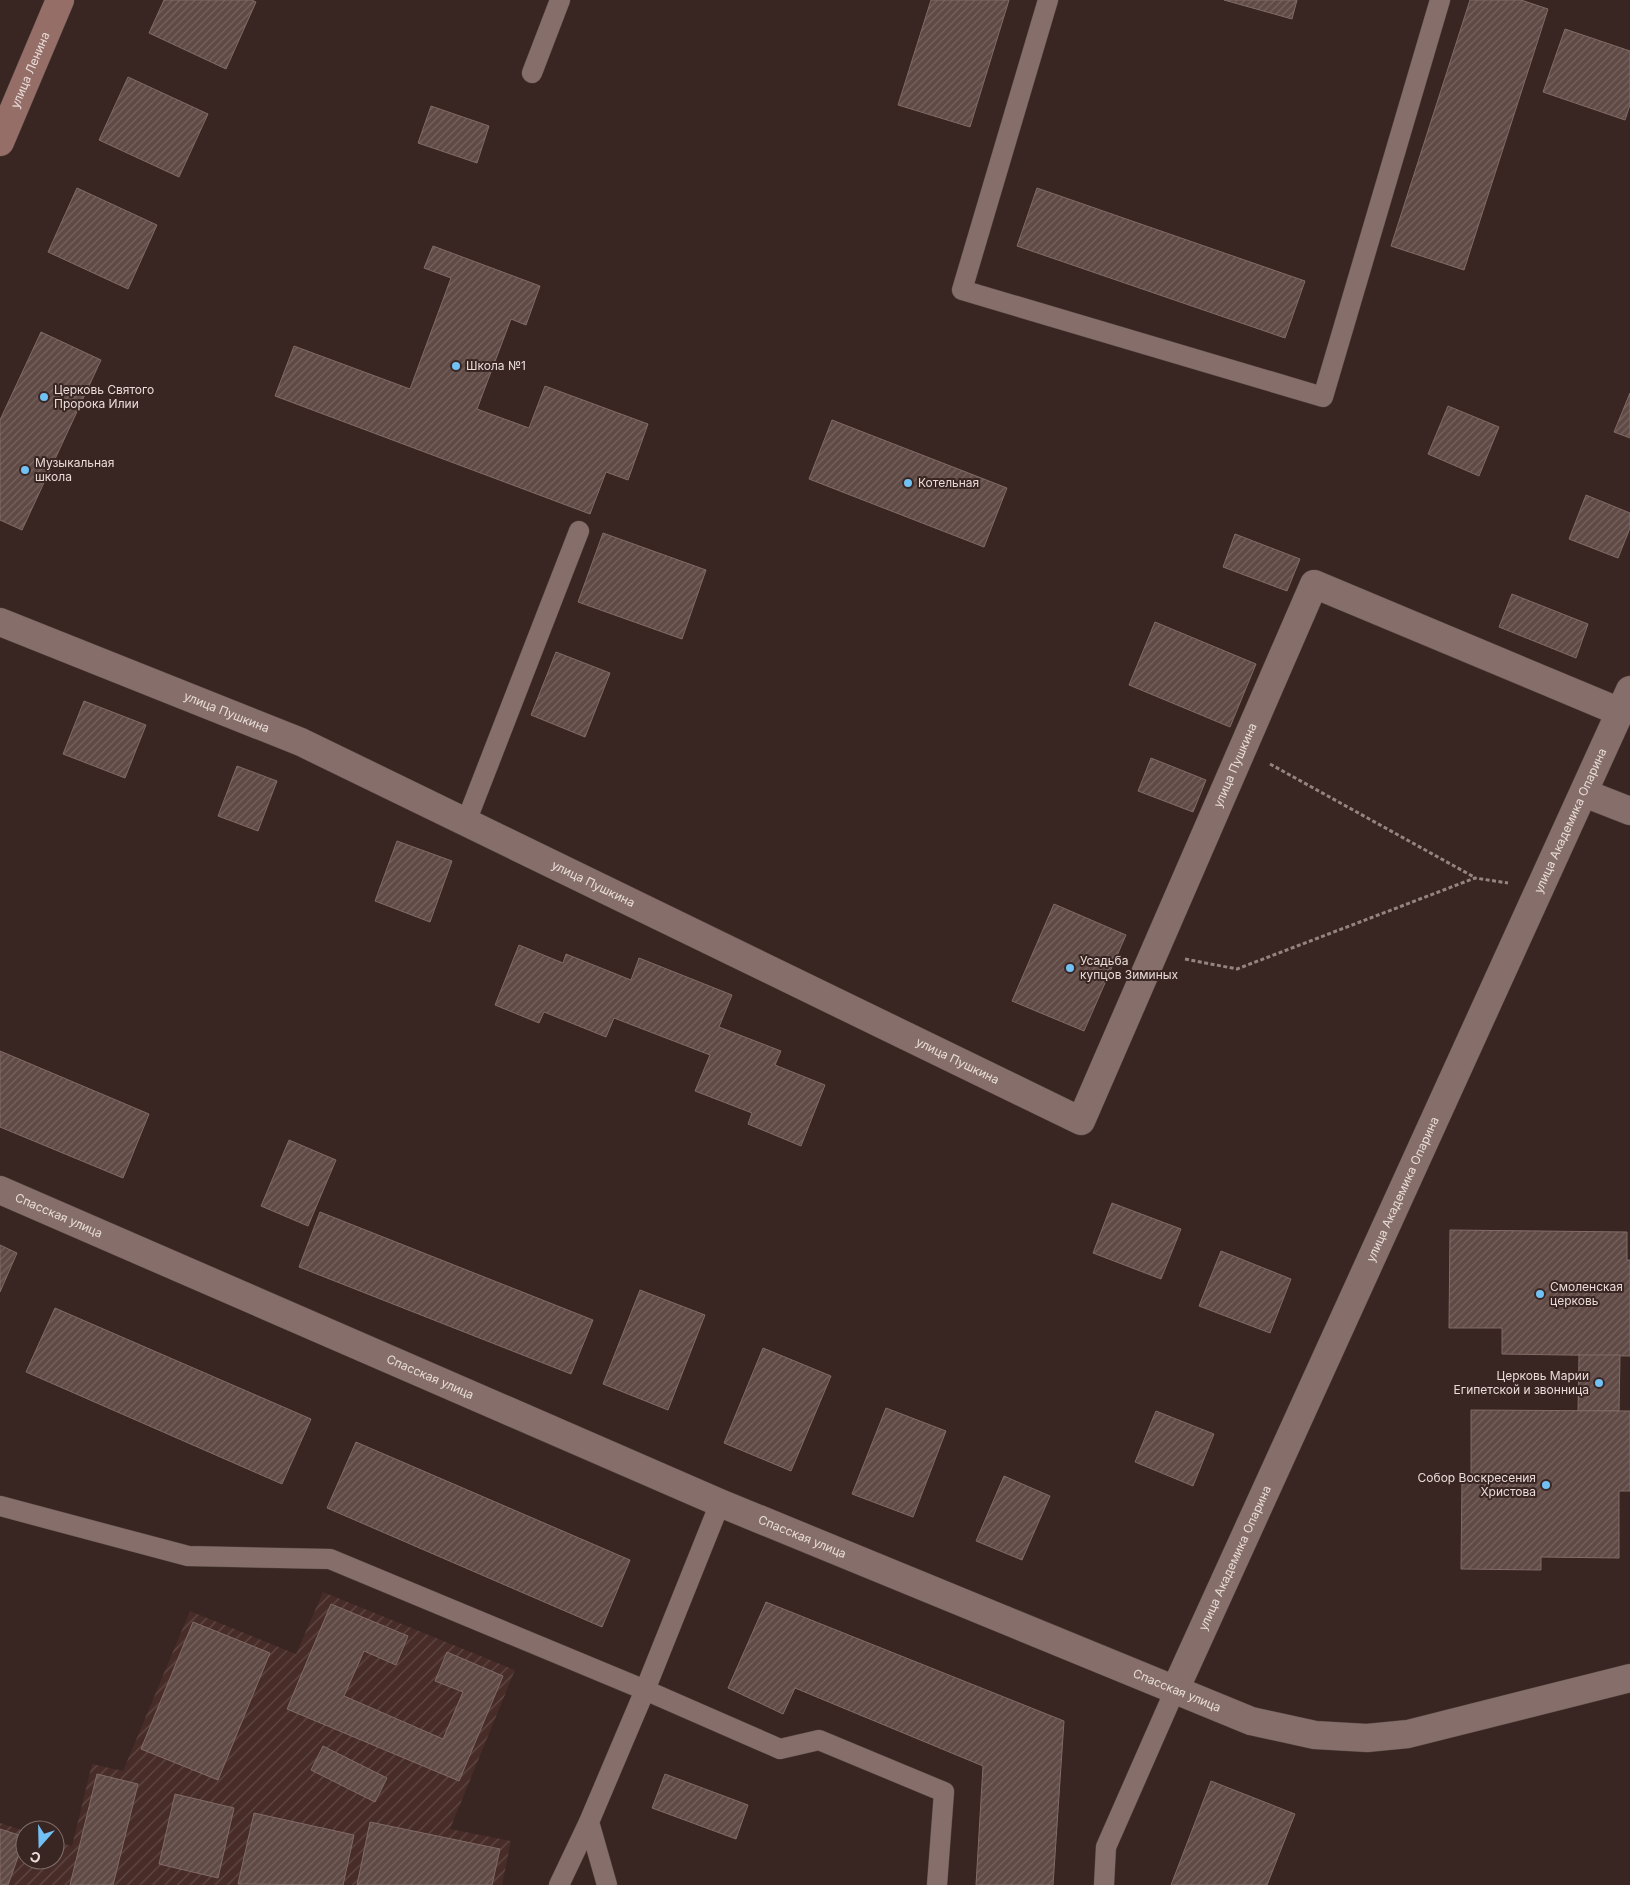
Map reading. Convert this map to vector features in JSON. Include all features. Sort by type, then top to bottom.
[{"type":"street","name":"улица Ленина","points":[[0,142],[60,0]]},
{"type":"street","name":"улица Пушкина","points":[[0,622],[301,742],[1081,1121],[1314,584],[1625,701]]},
{"type":"street","name":"улица Академика Опарина","points":[[1175,1690],[1625,701]]},
{"type":"street","points":[[1584,793],[1630,811]]},
{"type":"street","name":"Спасская улица","points":[[0,1190],[720,1503],[1251,1721],[1315,1735],[1367,1738],[1408,1734],[1630,1678]]},
{"type":"lane","points":[[532,73],[560,0]]},
{"type":"lane","points":[[1048,0],[962,290],[1322,397],[1440,0]]},
{"type":"lane","points":[[466,822],[579,531]]},
{"type":"lane","points":[[559,1885],[589,1822],[645,1690],[720,1503]]},
{"type":"lane","points":[[0,1506],[188,1556],[330,1559],[645,1690],[780,1749],[820,1740],[944,1792],[937,1885]]},
{"type":"lane","points":[[1104,1885],[1106,1847],[1175,1690]]},
{"type":"lane","points":[[589,1822],[607,1885]]},
{"type":"path","points":[[1242,749],[1475,878],[1541,889]]},
{"type":"path","points":[[1154,953],[1237,969],[1475,878]]},
{"type":"shaded area","points":[[323,1592],[515,1670],[450,1829],[511,1841],[502,1885],[0,1885],[0,1823],[15,1828],[15,1870],[65,1870],[65,1844],[72,1846],[92,1764],[123,1771],[190,1611],[296,1654]]},
{"type":"building","points":[[164,0],[252,0],[256,2],[226,69],[149,33]]},
{"type":"building","points":[[931,0],[1009,0],[970,127],[898,105]]},
{"type":"building","points":[[1224,0],[1297,0],[1292,19]]},
{"type":"building","points":[[1470,0],[1521,0],[1548,9],[1464,270],[1391,246]]},
{"type":"building","points":[[1565,29],[1630,51],[1630,105],[1625,120],[1543,92]]},
{"type":"building","points":[[128,77],[208,114],[179,177],[99,140]]},
{"type":"building","points":[[431,106],[489,126],[477,163],[418,143]]},
{"type":"building","points":[[77,188],[157,225],[128,289],[48,252]]},
{"type":"building","points":[[1037,188],[1305,281],[1285,338],[1017,246]]},
{"type":"building","name":"Школа №1","points":[[433,246],[540,286],[526,325],[511,319],[477,409],[529,428],[545,386],[648,424],[628,480],[606,472],[590,514],[275,396],[294,346],[410,389],[451,278],[424,268]]},
{"type":"building","name":"Музыкальная школа","points":[[41,332],[101,360],[22,530],[0,520],[0,420]]},
{"type":"building","points":[[1630,393],[1630,438],[1614,432]]},
{"type":"building","points":[[1448,406],[1499,427],[1479,476],[1428,454]]},
{"type":"building","name":"Котельная","points":[[832,420],[1007,488],[984,547],[809,479]]},
{"type":"building","points":[[1586,495],[1630,513],[1630,528],[1618,558],[1569,539]]},
{"type":"building","points":[[603,533],[706,570],[682,639],[578,602]]},
{"type":"building","points":[[1235,534],[1300,559],[1287,591],[1223,567]]},
{"type":"building","points":[[1512,594],[1588,624],[1576,658],[1499,627]]},
{"type":"building","points":[[1155,622],[1256,664],[1230,727],[1129,685]]},
{"type":"building","points":[[556,652],[610,673],[585,737],[531,715]]},
{"type":"building","points":[[84,701],[146,725],[125,778],[63,754]]},
{"type":"building","points":[[1151,758],[1206,780],[1193,812],[1138,791]]},
{"type":"building","points":[[237,766],[277,781],[258,831],[218,816]]},
{"type":"building","points":[[397,841],[452,861],[430,922],[375,901]]},
{"type":"building","points":[[1054,904],[1126,935],[1084,1031],[1012,1001]]},
{"type":"building","points":[[519,945],[563,963],[566,954],[631,980],[639,958],[732,995],[719,1027],[781,1051],[775,1065],[825,1085],[801,1146],[748,1124],[752,1113],[695,1091],[710,1055],[614,1018],[606,1037],[544,1012],[539,1023],[495,1005]]},
{"type":"building","points":[[0,1051],[149,1114],[123,1178],[0,1127]]},
{"type":"building","points":[[289,1140],[336,1160],[308,1226],[261,1206]]},
{"type":"building","points":[[1112,1203],[1181,1229],[1161,1279],[1093,1253]]},
{"type":"building","points":[[320,1212],[593,1320],[571,1374],[299,1267]]},
{"type":"building","name":"Смоленская церковь","points":[[1450,1230],[1627,1232],[1627,1260],[1630,1260],[1630,1356],[1502,1354],[1502,1328],[1449,1328]]},
{"type":"building","points":[[0,1245],[17,1253],[0,1292]]},
{"type":"building","points":[[1221,1251],[1291,1279],[1270,1333],[1199,1306]]},
{"type":"building","points":[[640,1290],[705,1315],[668,1410],[603,1384]]},
{"type":"building","points":[[55,1308],[311,1419],[282,1484],[26,1372]]},
{"type":"building","points":[[763,1348],[831,1376],[791,1471],[724,1443]]},
{"type":"building","name":"Церковь Марии Египетской и звонница","points":[[1579,1355],[1620,1355],[1619,1411],[1578,1411]]},
{"type":"building","points":[[886,1408],[946,1431],[913,1517],[852,1494]]},
{"type":"building","name":"Собор Воскресения Христова","points":[[1471,1410],[1630,1411],[1630,1491],[1619,1491],[1619,1558],[1541,1557],[1541,1570],[1461,1569],[1462,1479],[1471,1479]]},
{"type":"building","points":[[1156,1411],[1214,1434],[1193,1486],[1135,1462]]},
{"type":"building","points":[[356,1442],[630,1560],[602,1627],[327,1508]]},
{"type":"building","points":[[1004,1476],[1050,1496],[1022,1560],[976,1541]]},
{"type":"building","points":[[766,1602],[1064,1721],[1053,1885],[976,1885],[983,1766],[795,1688],[783,1714],[728,1688]]},
{"type":"building","points":[[331,1604],[408,1636],[396,1665],[364,1651],[344,1696],[443,1739],[463,1692],[435,1681],[447,1652],[503,1676],[459,1781],[287,1709]]},
{"type":"building","points":[[193,1622],[270,1653],[218,1780],[141,1749]]},
{"type":"building","points":[[323,1746],[387,1778],[375,1802],[311,1770]]},
{"type":"building","points":[[97,1774],[138,1784],[113,1885],[70,1885]]},
{"type":"building","points":[[665,1774],[748,1805],[736,1839],[652,1808]]},
{"type":"building","points":[[1211,1781],[1295,1814],[1267,1885],[1171,1885]]},
{"type":"building","points":[[175,1794],[234,1808],[218,1878],[159,1864]]},
{"type":"building","points":[[254,1813],[354,1835],[343,1885],[238,1884]]},
{"type":"building","points":[[370,1822],[500,1849],[492,1885],[357,1885]]},
{"type":"building","points":[[0,1829],[15,1834],[15,1865],[8,1885],[0,1884]]},
{"type":"place","name":"Школа №1","points":[[456,366]]},
{"type":"place","name":"Церковь Святого Пророка Илии","points":[[44,397]]},
{"type":"place","name":"Музыкальная школа","points":[[25,470]]},
{"type":"place","name":"Котельная","points":[[908,483]]},
{"type":"place","name":"Усадьба купцов Зиминых","points":[[1070,968]]},
{"type":"place","name":"Смоленская церковь","points":[[1540,1294]]},
{"type":"place","name":"Церковь Марии Египетской и звонница","points":[[1599,1383]]},
{"type":"place","name":"Собор Воскресения Христова","points":[[1546,1485]]}]
